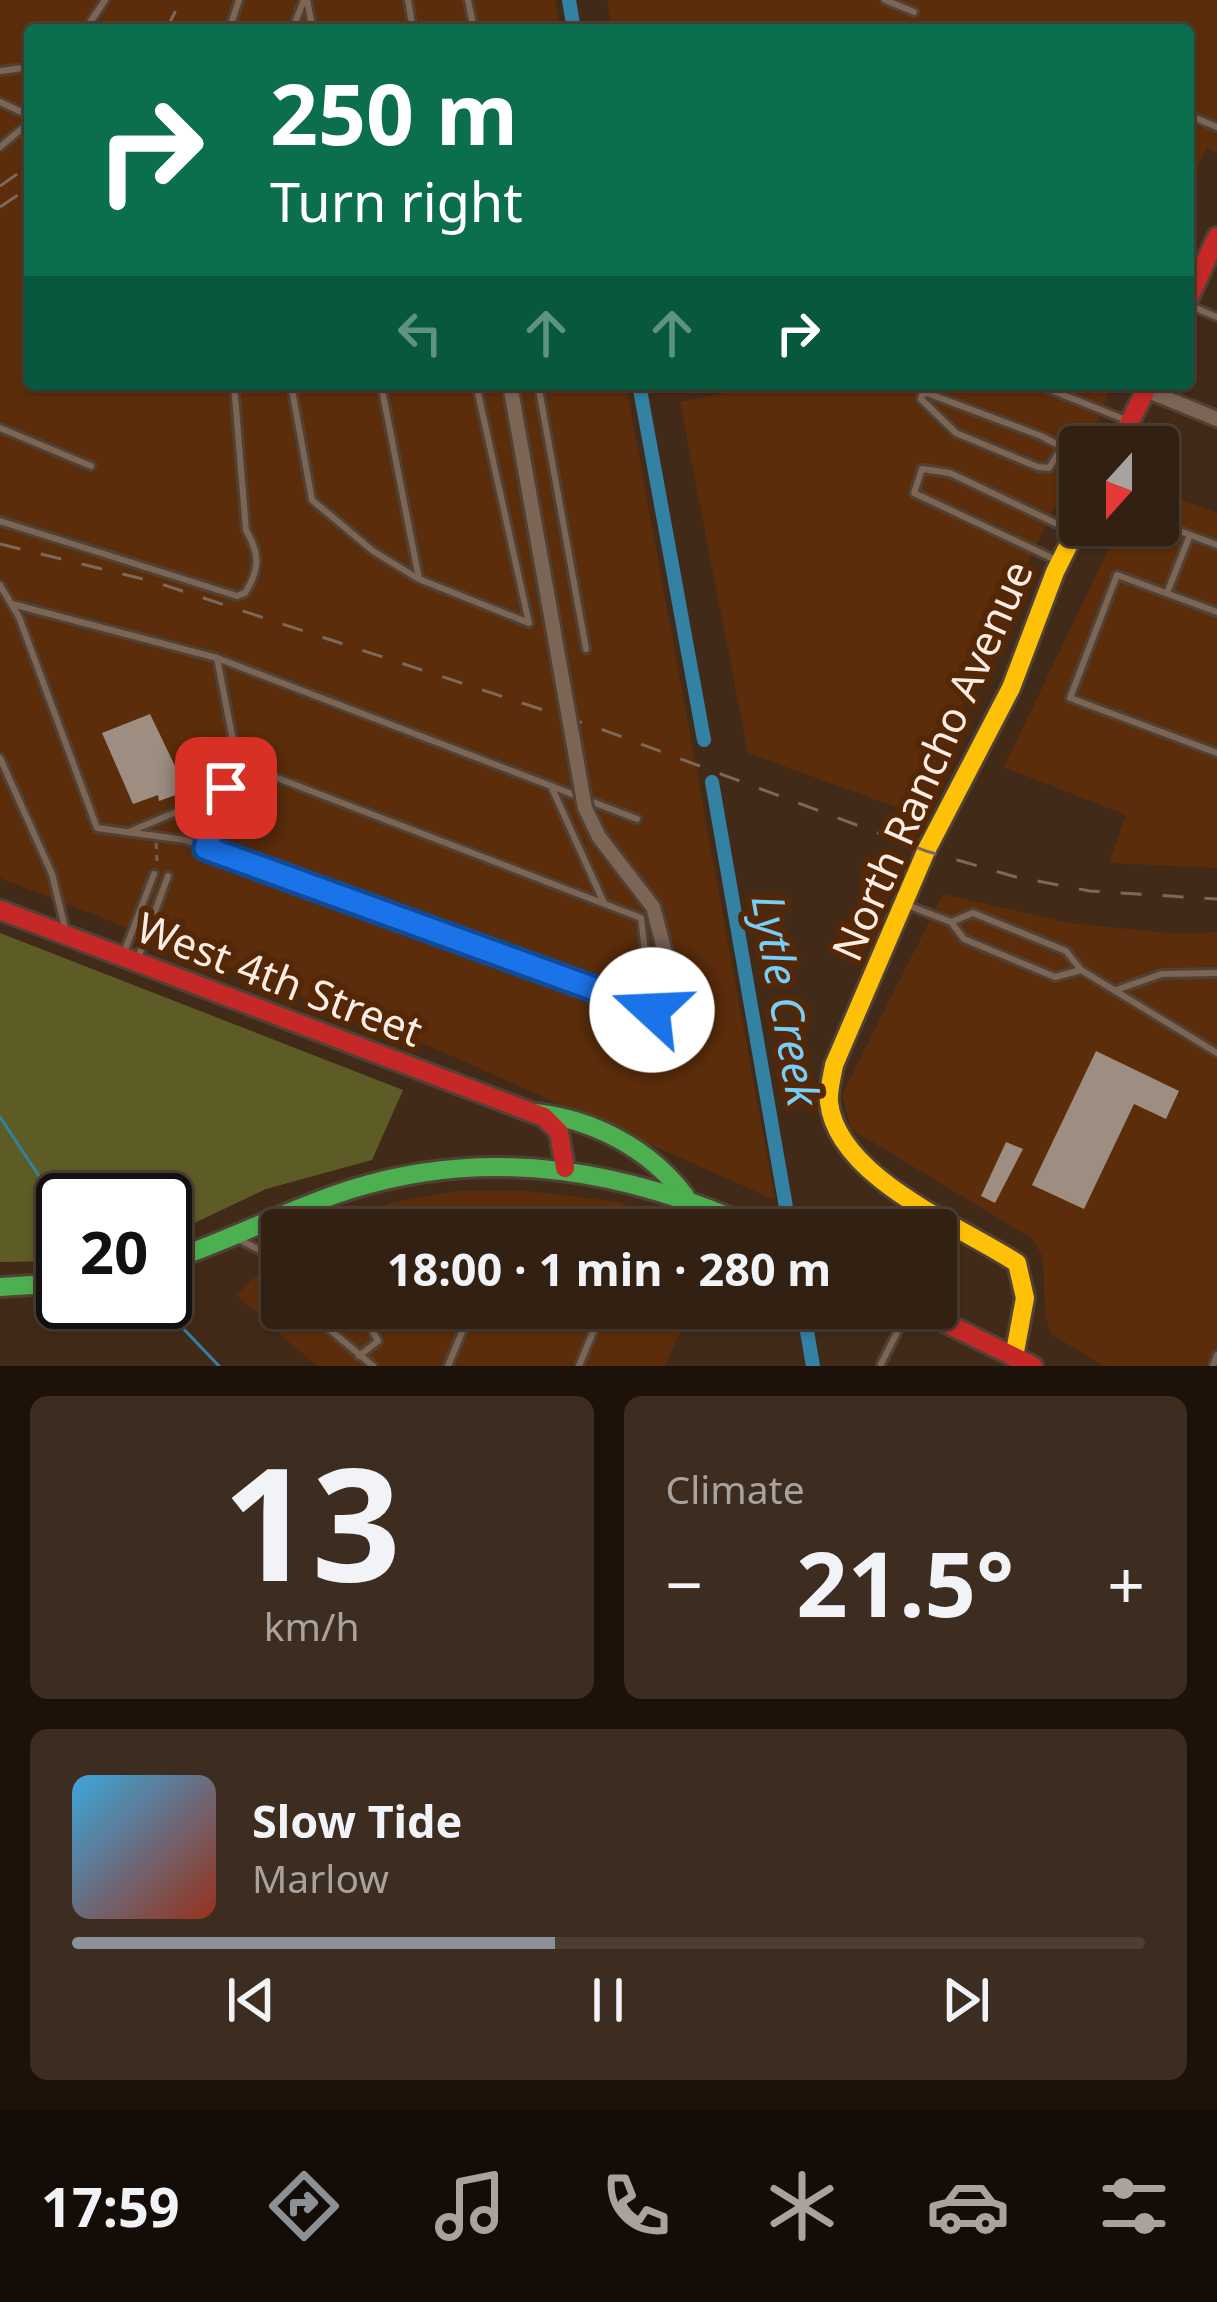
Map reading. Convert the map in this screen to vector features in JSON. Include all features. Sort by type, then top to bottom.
[{"type":"street","points":[[1194,292],[1212,260],[1217,237]]},
{"type":"street","points":[[511,390],[585,808],[599,837],[653,907],[667,960],[668,999],[652,1010]]},
{"type":"street","points":[[1128,426],[1146,390]]},
{"type":"street","points":[[1154,390],[1217,419]]},
{"type":"street","name":"North Rancho Avenue","points":[[1020,1363],[1026,1302],[1017,1263],[869,1173],[839,1138],[828,1093],[832,1072],[926,851],[1011,688],[1068,546]]},
{"type":"street","name":"West 4th Street","points":[[0,910],[535,1113],[561,1114],[662,1167],[686,1196]]},
{"type":"street","points":[[535,1113],[559,1132],[565,1168]]},
{"type":"street","points":[[192,1253],[375,1183],[442,1168],[511,1164],[565,1168],[625,1178],[714,1209]]},
{"type":"street","points":[[0,1287],[36,1285]]},
{"type":"street","points":[[953,1329],[1020,1363]]},
{"type":"lane","points":[[885,0],[914,12]]},
{"type":"lane","points":[[0,147],[24,125]]},
{"type":"lane","points":[[0,521],[237,596],[245,593],[255,577],[258,550],[246,530],[234,390]]},
{"type":"lane","points":[[292,390],[312,500],[373,551],[419,579],[529,623],[477,390]]},
{"type":"lane","points":[[382,390],[419,579]]},
{"type":"lane","points":[[539,390],[586,649]]},
{"type":"lane","points":[[1051,390],[1130,422]]},
{"type":"lane","points":[[922,394],[1041,436],[1061,449],[1049,468],[1038,467],[956,433],[922,394]]},
{"type":"lane","points":[[0,428],[91,466]]},
{"type":"lane","points":[[1059,519],[950,473],[922,469],[914,493],[1060,563]]},
{"type":"lane","points":[[1179,531],[1217,545]]},
{"type":"lane","points":[[1167,593],[1190,535]]},
{"type":"lane","points":[[1217,612],[1117,575],[1070,698],[1217,753]]},
{"type":"lane","points":[[0,585],[12,604],[97,828],[184,840],[206,848],[652,1010],[641,918],[260,771],[239,774],[222,793],[206,848]]},
{"type":"lane","points":[[12,604],[217,658],[637,819]]},
{"type":"lane","points":[[217,658],[239,774]]},
{"type":"lane","points":[[0,758],[52,874],[67,935]]},
{"type":"lane","points":[[551,786],[604,904]]},
{"type":"lane","points":[[128,832],[222,793]]},
{"type":"lane","points":[[130,959],[154,874]]},
{"type":"lane","points":[[130,959],[168,876]]},
{"type":"lane","points":[[903,904],[951,922],[964,939],[1055,977],[1081,970]]},
{"type":"lane","points":[[951,922],[974,913],[1066,951],[1081,970],[1217,1053]]},
{"type":"lane","points":[[1114,991],[1162,974],[1217,973]]},
{"type":"lane","points":[[679,1209],[686,1196]]},
{"type":"lane","points":[[231,1237],[261,1253]]},
{"type":"lane","points":[[328,1329],[374,1366]]},
{"type":"lane","points":[[359,1356],[378,1341],[371,1329]]},
{"type":"lane","points":[[448,1366],[463,1329]]},
{"type":"lane","points":[[579,1366],[594,1329]]},
{"type":"lane","points":[[881,1364],[900,1329]]},
{"type":"lane","points":[[1213,1366],[1217,1355]]},
{"type":"shaded area","points":[[0,0],[555,0],[560,24],[24,24],[24,390],[627,390],[775,1200],[416,1040],[0,878]]},
{"type":"shaded area","points":[[607,0],[1217,0],[1217,153],[1206,148],[1194,178],[1194,24],[612,24]]},
{"type":"shaded area","points":[[739,390],[1110,390],[1095,426],[1059,426],[1059,499],[912,813],[748,753],[680,402]]},
{"type":"shaded area","points":[[1179,499],[1217,513],[1217,868],[1109,863],[1126,815],[1004,767],[1110,546],[1179,546]]},
{"type":"shaded area","points":[[943,894],[1069,923],[1179,934],[1217,932],[1217,1366],[1105,1366],[1052,1335],[1045,1316],[1043,1258],[1033,1239],[851,1129],[842,1095]]},
{"type":"shaded area","points":[[0,933],[403,1090],[372,1160],[266,1189],[192,1224],[192,1173],[36,1173],[36,1261],[0,1262]]},
{"type":"shaded area","points":[[455,1191],[528,1191],[619,1202],[637,1209],[374,1209]]},
{"type":"shaded area","points":[[261,1272],[261,1317],[236,1295]]},
{"type":"shaded area","points":[[275,1329],[682,1329],[665,1366],[317,1366]]},
{"type":"building","points":[[150,714],[175,766],[191,761],[197,777],[182,784],[184,792],[133,804],[102,733]]},
{"type":"building","points":[[1096,1051],[1179,1091],[1166,1119],[1134,1104],[1084,1209],[1032,1185]]},
{"type":"building","points":[[1006,1142],[1023,1149],[995,1203],[981,1196]]},
{"type":"waterway","name":"Lytle Creek","points":[[569,0],[573,24]]},
{"type":"waterway","name":"Lytle Creek","points":[[640,390],[704,740]]},
{"type":"waterway","name":"Lytle Creek","points":[[712,782],[786,1209]]},
{"type":"waterway","name":"Lytle Creek","points":[[0,1117],[37,1173]]},
{"type":"waterway","name":"Lytle Creek","points":[[184,1329],[219,1366]]},
{"type":"waterway","name":"Lytle Creek","points":[[807,1329],[813,1366]]},
{"type":"railway","points":[[169,24],[181,0]]},
{"type":"railway","points":[[0,186],[24,169]]},
{"type":"railway","points":[[0,207],[24,191]]},
{"type":"railway","points":[[0,544],[155,582],[601,729],[926,851],[1016,877],[1090,891],[1217,899]]},
{"type":"traffic: fast","points":[[535,1113],[578,1122],[619,1139],[655,1164],[685,1196]]},
{"type":"traffic: fast","points":[[298,1209],[405,1176],[509,1167],[611,1179],[711,1209]]},
{"type":"traffic: fast","points":[[192,1252],[261,1224]]},
{"type":"traffic: fast","points":[[0,1287],[36,1285]]},
{"type":"traffic: slow","points":[[1014,1357],[1025,1298],[1017,1263],[877,1177],[837,1129],[829,1093],[834,1065],[926,851],[1011,688],[1068,546]]},
{"type":"traffic: jam","points":[[1194,287],[1217,237]]},
{"type":"traffic: jam","points":[[1128,426],[1146,390]]},
{"type":"traffic: jam","points":[[0,910],[544,1117],[559,1132],[565,1168]]},
{"type":"traffic: jam","points":[[957,1329],[1033,1366]]},
{"type":"route","points":[[226,788],[206,848],[652,1010]]}]
